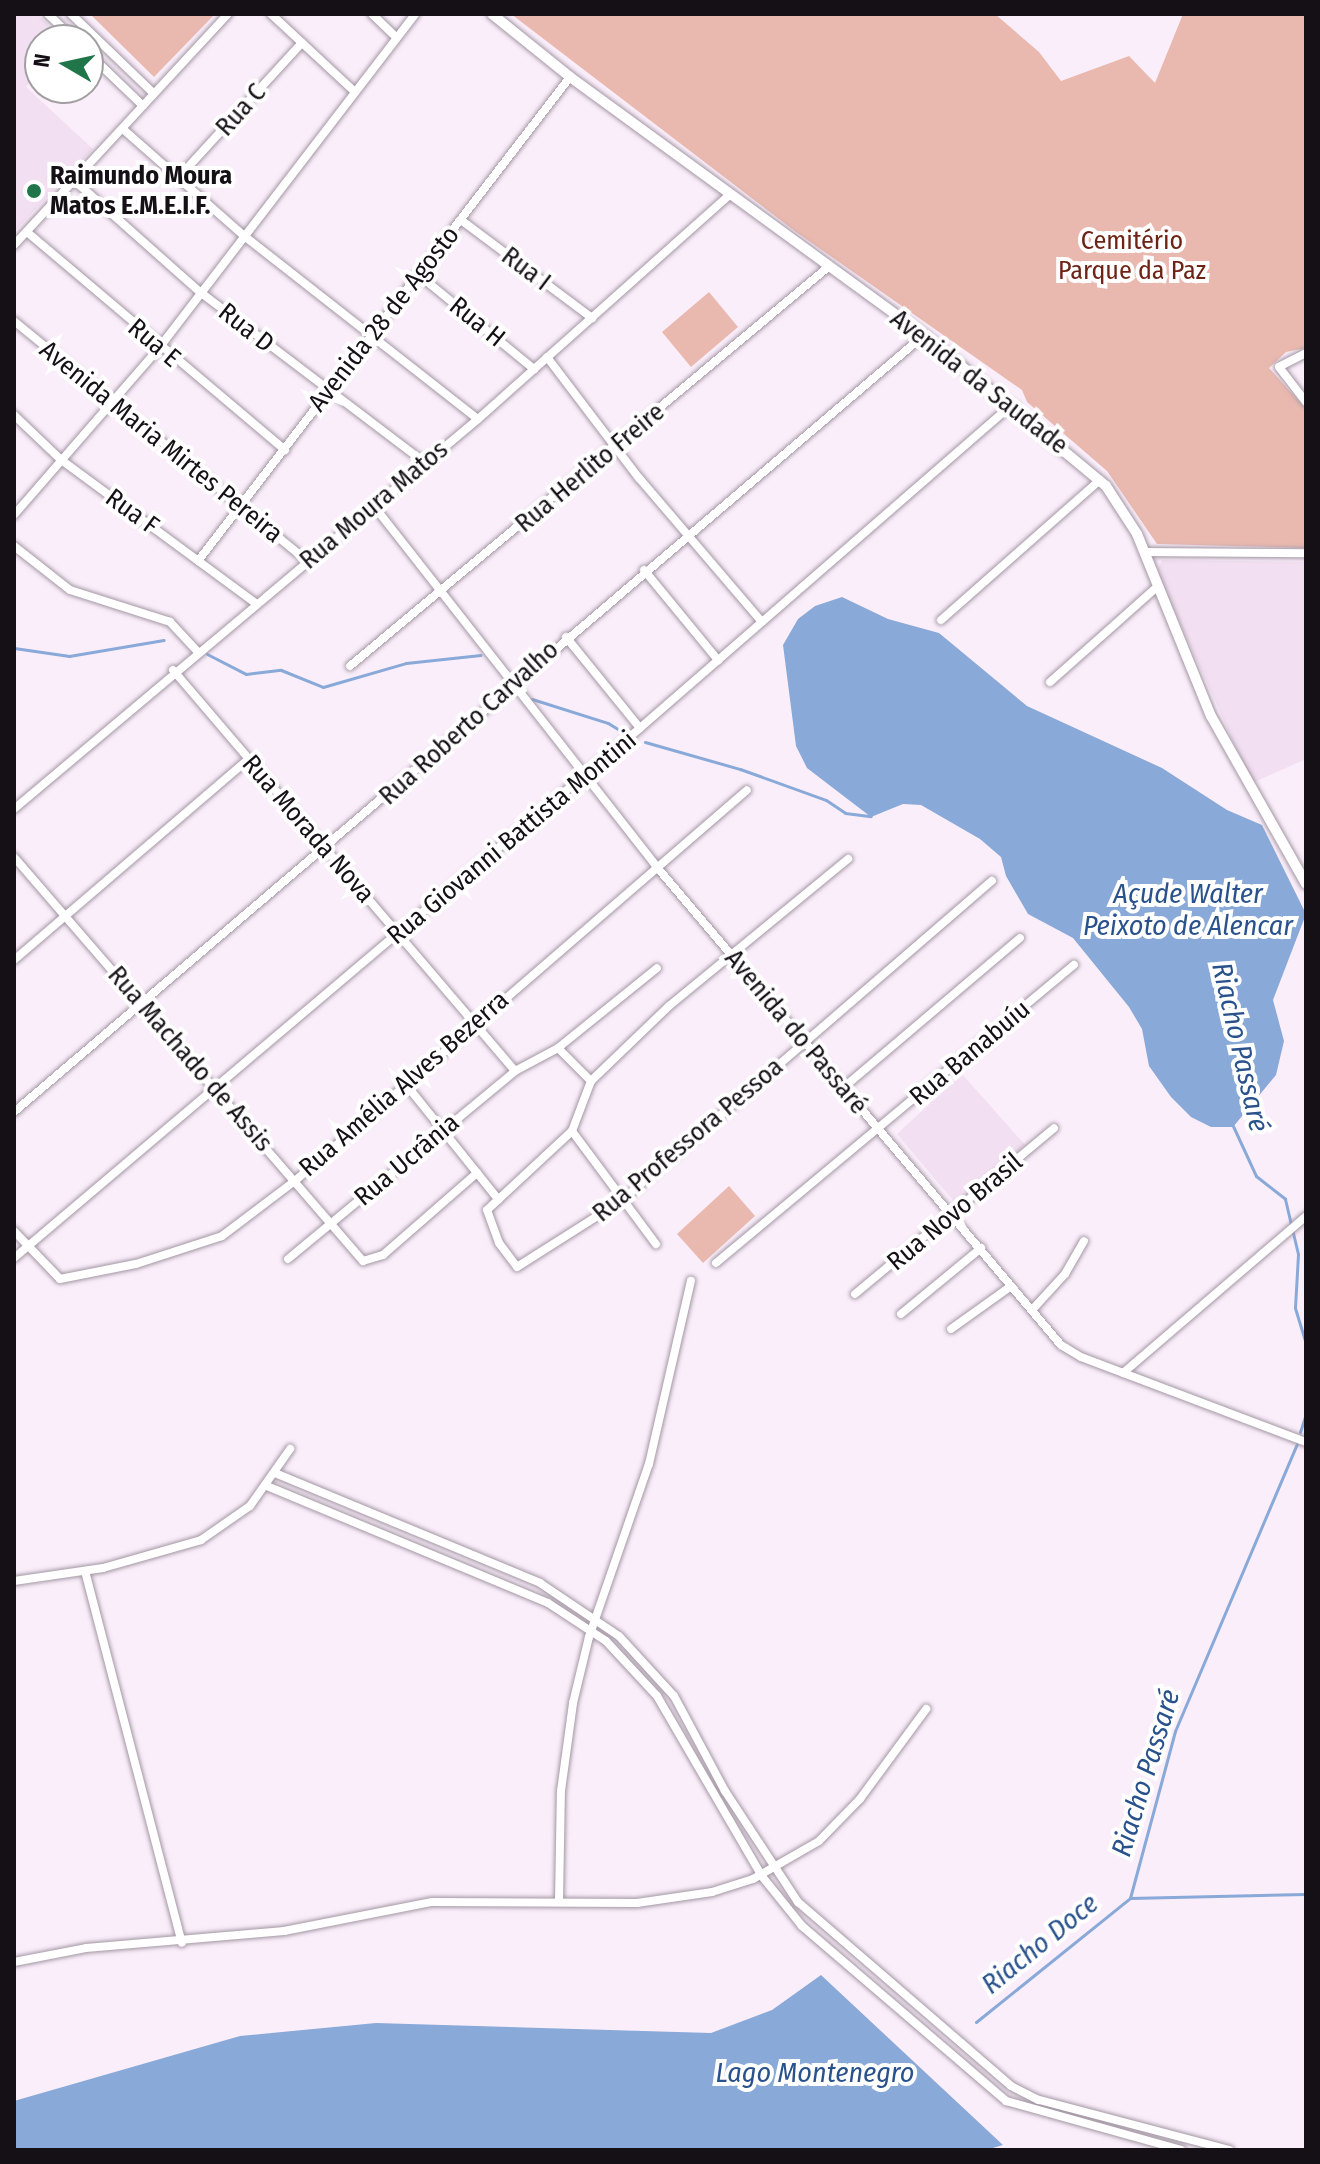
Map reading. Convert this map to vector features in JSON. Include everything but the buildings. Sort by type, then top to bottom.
[{"type":"street","points":[[14,245],[76,182],[228,14]]},
{"type":"street","points":[[271,14],[354,91]]},
{"type":"street","points":[[372,14],[396,37]]},
{"type":"street","points":[[15,512],[159,348],[415,14]]},
{"type":"street","name":"Avenida da Saudade","points":[[492,14],[570,77],[827,268],[924,335],[1100,480],[1127,515],[1211,716],[1306,884]]},
{"type":"street","name":"Rua C","points":[[179,177],[302,43]]},
{"type":"street","points":[[104,50],[154,94]]},
{"type":"street","points":[[104,68],[143,106]]},
{"type":"street","points":[[117,81],[129,71]]},
{"type":"street","name":"Avenida 28 de Agosto","points":[[198,561],[570,77]]},
{"type":"street","points":[[124,130],[243,235],[478,419]]},
{"type":"street","name":"Rua D","points":[[76,182],[200,292],[425,463]]},
{"type":"street","name":"Rua Moura Matos","points":[[14,809],[173,670],[478,419],[729,195]]},
{"type":"street","name":"Rua I","points":[[461,220],[592,318]]},
{"type":"street","name":"Rua E","points":[[27,232],[159,348],[285,450]]},
{"type":"street","name":"Rua Herlito Freire","points":[[350,666],[827,268]]},
{"type":"street","name":"Rua H","points":[[419,275],[534,369]]},
{"type":"street","name":"Avenida Maria Mirtes Pereira","points":[[14,321],[111,405],[308,562]]},
{"type":"street","name":"Rua Roberto Carvalho","points":[[14,1112],[328,847],[644,570],[924,335]]},
{"type":"street","points":[[1306,353],[1279,367],[1306,402]]},
{"type":"street","points":[[547,357],[616,446],[762,622]]},
{"type":"street","name":"Rua Giovanni Battista Montini","points":[[14,1258],[640,728],[1010,407]]},
{"type":"street","name":"Rua F","points":[[14,415],[60,459],[254,602]]},
{"type":"street","points":[[941,620],[1100,480]]},
{"type":"street","name":"Avenida do Passaré","points":[[374,506],[512,688],[656,866],[1061,1345],[1123,1373],[1306,1442]]},
{"type":"street","points":[[14,546],[70,590],[170,622],[197,651]]},
{"type":"street","points":[[1144,552],[1306,553]]},
{"type":"street","points":[[644,570],[718,660]]},
{"type":"street","points":[[1050,682],[1156,588]]},
{"type":"street","points":[[566,637],[640,728]]},
{"type":"street","name":"Rua Morada Nova","points":[[173,670],[247,760],[328,847],[470,1024],[515,1071]]},
{"type":"street","points":[[14,960],[247,760]]},
{"type":"street","name":"Rua Amélia Alves Bezerra","points":[[27,1248],[60,1279],[136,1264],[212,1242],[296,1180],[470,1024],[747,790]]},
{"type":"street","name":"Rua Machado de Assis","points":[[14,857],[333,1222],[360,1258],[370,1261],[477,1173]]},
{"type":"street","points":[[404,1082],[499,1200],[572,1131],[591,1081],[641,1030],[848,859]]},
{"type":"street","name":"Rua Professora Pessoa","points":[[499,1200],[486,1218],[511,1262],[523,1266],[621,1201],[992,881]]},
{"type":"street","points":[[843,1088],[1020,938]]},
{"type":"street","name":"Rua Banabuíu","points":[[716,1263],[1074,965]]},
{"type":"street","points":[[515,1071],[558,1048],[657,968]]},
{"type":"street","points":[[558,1048],[591,1081]]},
{"type":"street","name":"Rua Ucrânia","points":[[288,1259],[515,1071]]},
{"type":"street","name":"Rua Novo Brasil","points":[[855,1294],[1054,1128]]},
{"type":"street","points":[[572,1131],[621,1201],[656,1244]]},
{"type":"street","points":[[1123,1373],[1306,1216]]},
{"type":"street","points":[[14,1231],[27,1248]]},
{"type":"street","points":[[1032,1310],[1065,1274],[1084,1241]]},
{"type":"street","points":[[901,1314],[981,1248]]},
{"type":"street","points":[[559,1901],[561,1791],[573,1703],[595,1617],[649,1464],[691,1281]]},
{"type":"street","points":[[951,1329],[1011,1286]]},
{"type":"street","points":[[14,1581],[85,1571],[201,1540],[250,1506],[267,1486],[290,1449]]},
{"type":"street","points":[[275,1473],[540,1583],[595,1617],[641,1656],[674,1696],[725,1791],[774,1868],[810,1915],[1011,2086],[1039,2100],[1230,2150]]},
{"type":"street","points":[[267,1486],[529,1594],[591,1630],[657,1696],[761,1875],[802,1926],[1006,2101],[1181,2150]]},
{"type":"street","points":[[85,1571],[182,1943]]},
{"type":"street","points":[[14,1962],[86,1948],[182,1943],[284,1931],[432,1902],[676,1900],[761,1875],[819,1841],[860,1799],[926,1709]]},
{"type":"shaded area","name":"Raimundo Moura Matos E.M.E.I.F.","points":[[14,14],[37,14],[47,24],[24,24],[24,104],[44,104],[93,149],[14,232]]},
{"type":"shaded area","points":[[1162,560],[1306,562],[1306,759],[1252,783],[1157,572]]},
{"type":"shaded area","points":[[962,1074],[1025,1145],[956,1204],[897,1134]]},
{"type":"green space","points":[[90,14],[215,14],[154,77],[104,28],[104,24]]},
{"type":"green space","name":"Cemitério Parque da Paz","points":[[511,14],[995,14],[1039,52],[1061,81],[1129,56],[1155,83],[1183,14],[1306,14],[1306,348],[1286,352],[1269,368],[1306,409],[1306,548],[1157,544],[1107,471],[1027,402],[1022,390],[796,232]]},
{"type":"green space","points":[[709,292],[738,327],[691,367],[662,332]]},
{"type":"green space","points":[[729,1186],[755,1216],[703,1263],[677,1234]]},
{"type":"water","name":"Açude Walter Peixoto de Alencar","points":[[842,597],[888,619],[939,633],[1027,706],[1162,768],[1227,810],[1262,825],[1306,914],[1273,1000],[1284,1041],[1276,1075],[1233,1127],[1211,1127],[1191,1117],[1171,1097],[1149,1066],[1142,1029],[1129,1007],[1073,938],[1028,914],[1006,876],[1001,857],[980,839],[921,805],[903,804],[871,817],[807,768],[796,746],[783,645],[798,619],[815,606]]},
{"type":"water","name":"Lago Montenegro","points":[[821,1975],[1003,2145],[986,2150],[14,2150],[14,2101],[240,2036],[376,2023],[711,2033],[772,2010]]},
{"type":"waterway","name":"Riacho Passaré","points":[[14,648],[69,656],[164,640]]},
{"type":"waterway","name":"Riacho Passaré","points":[[207,654],[246,674],[281,670],[323,687],[406,663],[481,655]]},
{"type":"waterway","name":"Riacho Passaré","points":[[532,699],[608,723],[624,733]]},
{"type":"waterway","name":"Riacho Passaré","points":[[645,742],[740,769],[826,800],[845,813],[871,816]]},
{"type":"waterway","name":"Riacho Passaré","points":[[1233,1126],[1256,1176],[1285,1199],[1298,1254],[1295,1308],[1306,1344]]},
{"type":"waterway","name":"Riacho Passaré","points":[[1300,1432],[1306,1413]]},
{"type":"waterway","name":"Riacho Passaré","points":[[1130,1898],[1175,1731],[1298,1441]]},
{"type":"waterway","points":[[1130,1898],[1306,1894]]},
{"type":"waterway","name":"Riacho Doce","points":[[976,2022],[1130,1898]]},
{"type":"place","name":"Raimundo Moura Matos E.M.E.I.F.","points":[[34,191]]}]
